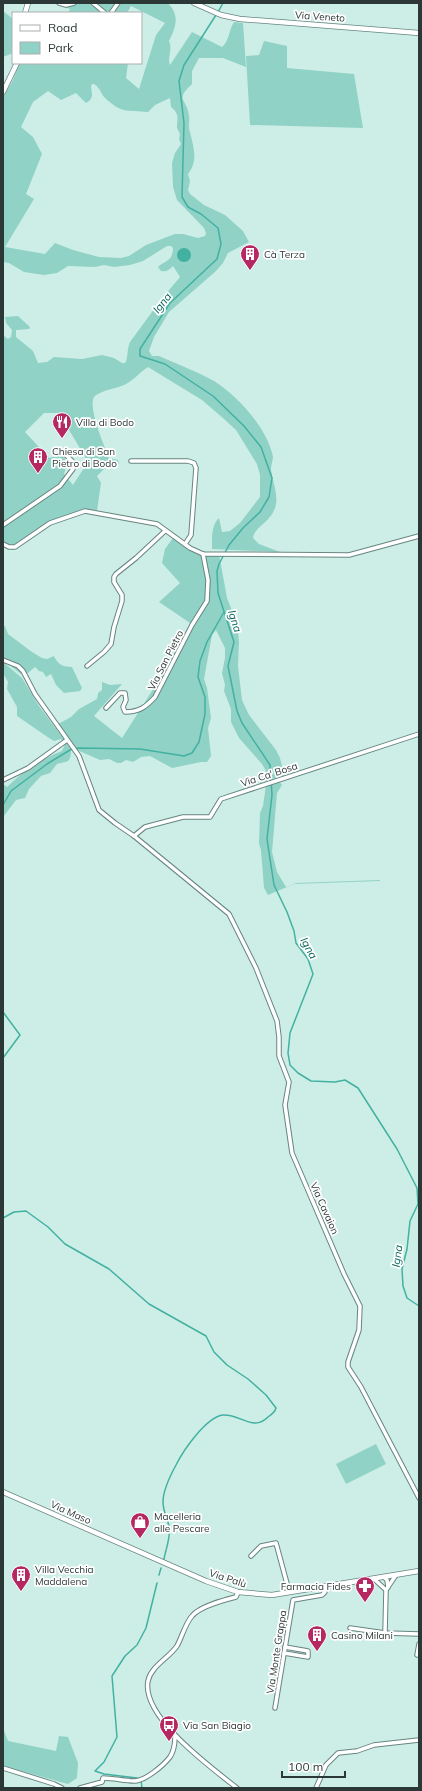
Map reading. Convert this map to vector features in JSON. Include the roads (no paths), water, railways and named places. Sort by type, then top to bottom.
[{"type":"main road","name":"Via Veneto","points":[[194,3],[221,14],[247,20],[419,33]]},
{"type":"main road","points":[[3,92],[17,64]]},
{"type":"main road","name":"Via Maso","points":[[3,1492],[132,1549]]},
{"type":"main road","name":"Via Palù","points":[[132,1549],[206,1581],[238,1592],[272,1595],[289,1591],[419,1571]]},
{"type":"street","points":[[60,3],[66,6],[74,3]]},
{"type":"street","points":[[93,3],[104,12]]},
{"type":"street","points":[[112,12],[118,3]]},
{"type":"street","points":[[3,525],[60,486],[68,477],[73,469],[72,461],[64,453]]},
{"type":"street","points":[[131,461],[188,461],[194,463],[196,468],[190,535],[185,544]]},
{"type":"street","points":[[3,544],[10,547],[15,547],[50,523],[85,511],[130,520],[150,522],[162,526],[166,531],[185,544],[203,554],[349,555],[419,536]]},
{"type":"street","points":[[87,666],[111,644],[122,601],[122,595],[114,582],[116,574],[146,550],[166,531]]},
{"type":"street","name":"Via San Pietro","points":[[106,708],[120,693],[125,693],[126,700],[123,707],[125,712],[135,712],[147,706],[155,697],[192,625],[207,601],[208,580],[203,554]]},
{"type":"street","points":[[3,660],[18,666],[23,671],[35,694],[79,756],[100,810],[115,824],[134,836]]},
{"type":"street","name":"Via Ca' Bosa","points":[[134,836],[145,827],[183,818],[210,816],[221,799],[419,734]]},
{"type":"street","points":[[3,780],[28,768],[67,740]]},
{"type":"street","name":"Via Cavaion","points":[[134,836],[229,914],[259,976],[276,1021],[279,1037],[279,1056],[289,1082],[285,1106],[292,1153],[344,1274],[360,1306],[359,1330],[348,1362],[348,1367],[361,1388],[419,1498]]},
{"type":"street","points":[[251,1556],[261,1546],[276,1543],[289,1591]]},
{"type":"street","points":[[386,1588],[396,1575]]},
{"type":"street","points":[[384,1577],[387,1580],[385,1633]]},
{"type":"street","points":[[374,1579],[386,1588]]},
{"type":"street","name":"Via Monte Grappa","points":[[275,1708],[294,1599],[319,1596],[325,1592],[322,1586]]},
{"type":"street","points":[[236,1788],[175,1736],[151,1701],[148,1693],[148,1682],[150,1674],[176,1647],[192,1615],[205,1607],[236,1597],[238,1592]]},
{"type":"street","points":[[350,1628],[385,1633],[419,1634]]},
{"type":"street","points":[[417,1654],[419,1644]]},
{"type":"street","points":[[284,1653],[308,1657],[308,1651],[285,1647]]},
{"type":"street","points":[[80,1788],[102,1782],[103,1778],[141,1780],[170,1757],[174,1748],[175,1736]]},
{"type":"street","points":[[316,1788],[326,1765],[338,1753],[357,1751],[374,1745],[419,1740]]},
{"type":"street","points":[[3,1768],[54,1784],[62,1788]]},
{"type":"waterway","name":"Igna","points":[[218,12],[223,3]]},
{"type":"waterway","name":"Igna","points":[[216,15],[184,65],[179,81],[184,123],[182,197],[188,207],[201,214],[218,228],[221,244],[217,259],[170,303],[140,349],[140,356],[165,364],[213,396],[244,426],[261,447],[272,478],[269,497],[260,512],[243,528],[229,545],[217,571],[218,593],[234,642],[228,666],[237,711],[242,723],[270,765],[272,795],[267,839],[274,885],[287,912],[294,931],[296,943],[308,959],[313,974],[290,1033],[288,1053],[290,1065],[298,1073],[311,1081],[335,1082],[345,1080],[358,1088],[397,1149],[417,1188],[418,1204],[410,1221],[407,1249],[402,1269],[403,1286],[407,1298],[419,1306]]},
{"type":"waterway","points":[[3,805],[11,791],[47,764],[70,750],[78,748],[140,749],[184,756],[192,753],[199,742],[205,714],[205,697],[198,677],[200,661],[207,642],[224,612]]},
{"type":"waterway","points":[[3,1012],[20,1035],[3,1058]]},
{"type":"waterway","points":[[3,1218],[14,1212],[26,1211],[48,1227],[65,1244],[109,1269],[149,1304],[206,1336],[214,1352],[227,1365],[248,1379],[266,1395],[276,1408],[274,1412],[257,1423],[252,1423],[229,1415],[216,1417],[209,1422],[189,1444],[179,1459],[167,1483],[163,1497],[164,1511],[169,1526],[169,1538],[164,1559]]},
{"type":"waterway","points":[[159,1575],[161,1568]]},
{"type":"waterway","points":[[142,1788],[141,1780],[137,1778],[104,1774],[95,1771],[104,1762],[117,1737],[112,1676],[125,1656],[137,1645],[146,1628],[157,1583]]},
{"type":"place","name":"Cà Terza","points":[[250,271]]},
{"type":"place","name":"Villa di Bodo","points":[[62,439]]},
{"type":"place","name":"Chiesa di San Pietro di Bodo","points":[[38,474]]},
{"type":"place","name":"Macelleria alle Pescare","points":[[140,1539]]},
{"type":"place","name":"Villa Vecchia Maddalena","points":[[21,1592]]},
{"type":"place","name":"Farmacia Fides","points":[[365,1603]]},
{"type":"place","name":"Casino Milani","points":[[317,1652]]},
{"type":"place","name":"Via San Biagio","points":[[169,1742]]}]
